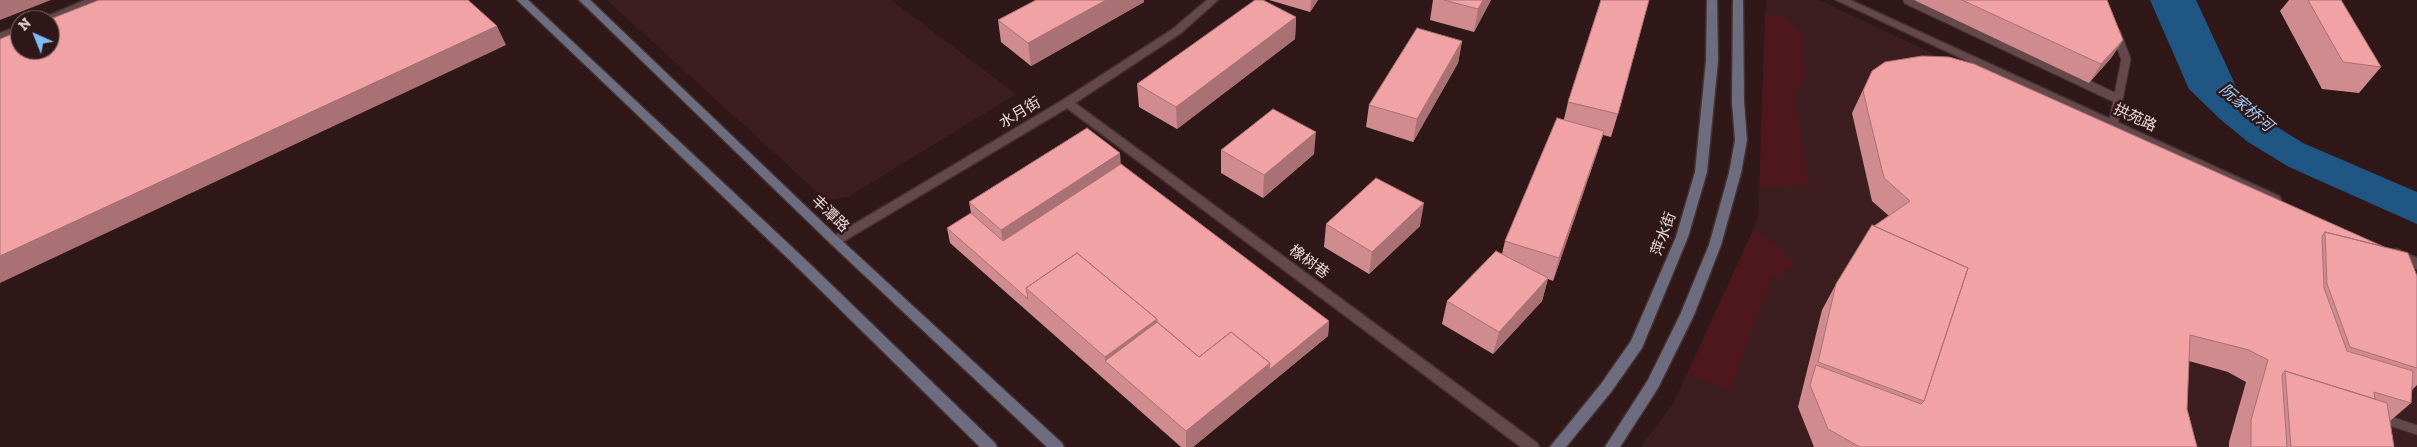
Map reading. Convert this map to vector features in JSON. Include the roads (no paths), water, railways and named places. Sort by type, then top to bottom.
[{"type":"main road","points":[[522,0],[803,265],[990,447]]},
{"type":"main road","name":"丰潭路","points":[[584,0],[835,241],[1057,447]]},
{"type":"main road","name":"萍水街","points":[[1557,447],[1606,388],[1637,344],[1682,237],[1701,172],[1712,62],[1712,0]]},
{"type":"main road","points":[[1612,447],[1653,384],[1687,315],[1715,245],[1735,173],[1741,140],[1738,102],[1738,0]]},
{"type":"street","points":[[60,14],[95,0]]},
{"type":"street","name":"水月街","points":[[835,241],[1067,103],[1177,31],[1213,0]]},
{"type":"street","name":"拱苑路","points":[[1841,0],[2283,202]]},
{"type":"street","name":"橡树巷","points":[[1067,103],[1532,447]]},
{"type":"street","points":[[2381,248],[2417,264]]},
{"type":"lane","points":[[1908,0],[2118,99]]},
{"type":"lane","points":[[2113,125],[2126,59],[2114,25]]},
{"type":"lane","points":[[2387,420],[2417,430]]},
{"type":"water","name":"阮家桥河","points":[[2150,0],[2196,0],[2241,97],[2266,120],[2303,143],[2417,192],[2417,224],[2289,167],[2248,142],[2220,119],[2189,89]]}]
